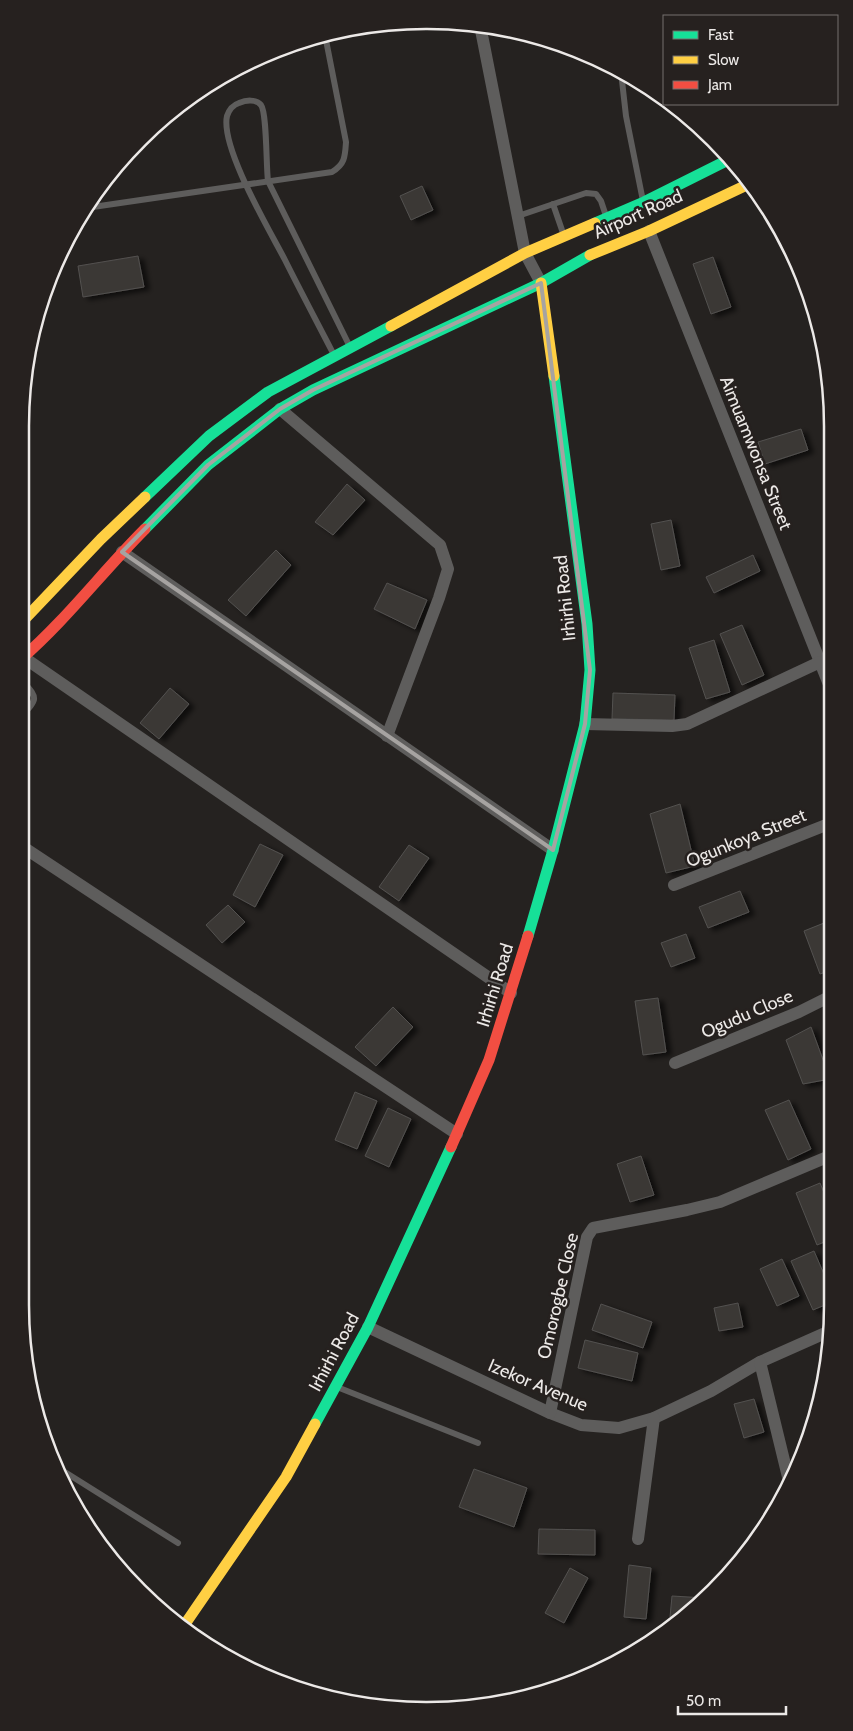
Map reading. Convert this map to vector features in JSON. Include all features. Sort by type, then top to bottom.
[{"type":"main road","name":"Airport Road","points":[[29,615],[101,539],[209,436],[268,392],[525,253],[644,202],[724,162]]},
{"type":"main road","name":"Airport Road","points":[[29,652],[44,639],[122,552],[208,465],[280,409],[312,390],[541,283],[595,252],[649,231],[744,186]]},
{"type":"main road","name":"Irhirhi Road","points":[[187,1622],[286,1476],[368,1327],[489,1060],[512,993],[554,850],[585,724],[590,670],[587,624],[541,283]]},
{"type":"street","points":[[481,33],[525,253],[541,283]]},
{"type":"street","name":"Aimuamwonsa Street","points":[[649,231],[824,672]]},
{"type":"street","points":[[280,409],[440,545],[448,569],[387,736]]},
{"type":"street","points":[[122,552],[554,850]]},
{"type":"street","points":[[585,724],[672,726],[687,724],[820,662]]},
{"type":"street","points":[[29,663],[512,993]]},
{"type":"street","name":"Ogunkoya Street","points":[[674,885],[824,826]]},
{"type":"street","points":[[29,851],[457,1134]]},
{"type":"street","name":"Ogudu Close","points":[[675,1064],[800,1012],[824,1000]]},
{"type":"street","name":"Omorogbe Close","points":[[550,1413],[587,1237],[593,1228],[720,1202],[824,1158]]},
{"type":"street","name":"Izekor Avenue","points":[[368,1327],[550,1413],[581,1425],[619,1428],[654,1418],[711,1392],[760,1362],[823,1334]]},
{"type":"street","points":[[760,1362],[787,1472]]},
{"type":"street","points":[[638,1539],[654,1418]]},
{"type":"lane","points":[[96,207],[332,172],[341,167],[345,156],[346,142],[326,41]]},
{"type":"lane","points":[[622,80],[626,116],[644,202]]},
{"type":"lane","points":[[335,357],[245,185],[231,144],[227,125],[230,109],[235,104],[244,101],[258,102],[262,106],[264,112],[268,181],[350,348]]},
{"type":"lane","points":[[518,216],[586,193],[596,194],[601,201],[606,218]]},
{"type":"lane","points":[[553,204],[564,236]]},
{"type":"lane","points":[[29,688],[35,698],[29,707]]},
{"type":"lane","points":[[336,1386],[478,1443]]},
{"type":"lane","points":[[67,1473],[178,1543]]},
{"type":"highlighted area","points":[[541,283],[590,670],[585,724],[553,850],[122,552],[208,465],[280,409],[313,390]]},
{"type":"building","points":[[422,186],[433,210],[411,220],[400,196]]},
{"type":"building","points":[[138,256],[144,287],[83,297],[78,266]]},
{"type":"building","points":[[713,257],[731,307],[711,314],[693,264]]},
{"type":"building","points":[[801,429],[808,450],[765,464],[758,442]]},
{"type":"building","points":[[347,484],[365,500],[333,535],[315,522]]},
{"type":"building","points":[[671,520],[680,566],[661,570],[651,524]]},
{"type":"building","points":[[276,550],[291,565],[246,616],[228,600]]},
{"type":"building","points":[[753,555],[760,571],[714,593],[706,577]]},
{"type":"building","points":[[387,583],[427,600],[415,629],[374,609]]},
{"type":"building","points":[[742,625],[764,675],[742,685],[720,634]]},
{"type":"building","points":[[714,640],[730,692],[706,699],[689,648]]},
{"type":"building","points":[[170,688],[189,704],[159,739],[140,723]]},
{"type":"building","points":[[613,693],[675,695],[674,720],[612,719]]},
{"type":"building","points":[[680,804],[695,866],[666,873],[650,814]]},
{"type":"building","points":[[260,844],[283,855],[255,907],[233,895]]},
{"type":"building","points":[[409,845],[429,858],[399,901],[379,887]]},
{"type":"building","points":[[740,891],[749,912],[708,928],[699,907]]},
{"type":"building","points":[[228,905],[245,922],[222,943],[206,925]]},
{"type":"building","points":[[824,923],[824,973],[820,974],[804,931]]},
{"type":"building","points":[[686,934],[695,958],[671,967],[661,943]]},
{"type":"building","points":[[658,998],[666,1052],[643,1055],[635,1001]]},
{"type":"building","points":[[393,1007],[413,1027],[376,1066],[355,1047]]},
{"type":"building","points":[[811,1027],[824,1063],[824,1080],[803,1084],[786,1040]]},
{"type":"building","points":[[355,1092],[377,1101],[357,1149],[335,1140]]},
{"type":"building","points":[[789,1100],[811,1149],[788,1160],[765,1110]]},
{"type":"building","points":[[388,1108],[411,1119],[389,1167],[365,1156]]},
{"type":"building","points":[[641,1156],[654,1195],[630,1202],[617,1164]]},
{"type":"building","points":[[820,1183],[824,1193],[824,1242],[817,1245],[796,1193]]},
{"type":"building","points":[[814,1251],[824,1274],[824,1305],[813,1310],[791,1261]]},
{"type":"building","points":[[782,1259],[799,1296],[777,1306],[760,1269]]},
{"type":"building","points":[[738,1303],[743,1327],[719,1331],[714,1308]]},
{"type":"building","points":[[601,1304],[652,1322],[643,1348],[592,1330]]},
{"type":"building","points":[[585,1340],[638,1353],[632,1381],[578,1368]]},
{"type":"building","points":[[754,1399],[764,1432],[744,1438],[734,1404]]},
{"type":"building","points":[[474,1469],[527,1488],[514,1527],[459,1507]]},
{"type":"building","points":[[539,1529],[595,1530],[595,1555],[538,1554]]},
{"type":"building","points":[[629,1565],[651,1568],[646,1619],[624,1617]]},
{"type":"building","points":[[570,1568],[588,1578],[564,1623],[545,1613]]},
{"type":"building","points":[[672,1596],[696,1597],[673,1617],[670,1617]]},
{"type":"traffic: fast","points":[[595,223],[644,202],[724,162]]},
{"type":"traffic: fast","points":[[145,529],[208,465],[280,409],[313,390],[541,283],[590,255]]},
{"type":"traffic: fast","points":[[145,497],[209,436],[268,392],[391,326]]},
{"type":"traffic: fast","points":[[528,936],[553,850],[585,724],[590,670],[587,624],[554,376]]},
{"type":"traffic: fast","points":[[315,1424],[368,1327],[451,1147]]},
{"type":"traffic: slow","points":[[590,255],[649,231],[744,186]]},
{"type":"traffic: slow","points":[[391,326],[525,253],[595,223]]},
{"type":"traffic: slow","points":[[541,283],[554,376]]},
{"type":"traffic: slow","points":[[29,615],[101,539],[145,497]]},
{"type":"traffic: slow","points":[[187,1622],[286,1477],[315,1424]]},
{"type":"traffic: jam","points":[[29,652],[69,612],[145,529]]},
{"type":"traffic: jam","points":[[451,1147],[489,1060],[528,936]]}]
